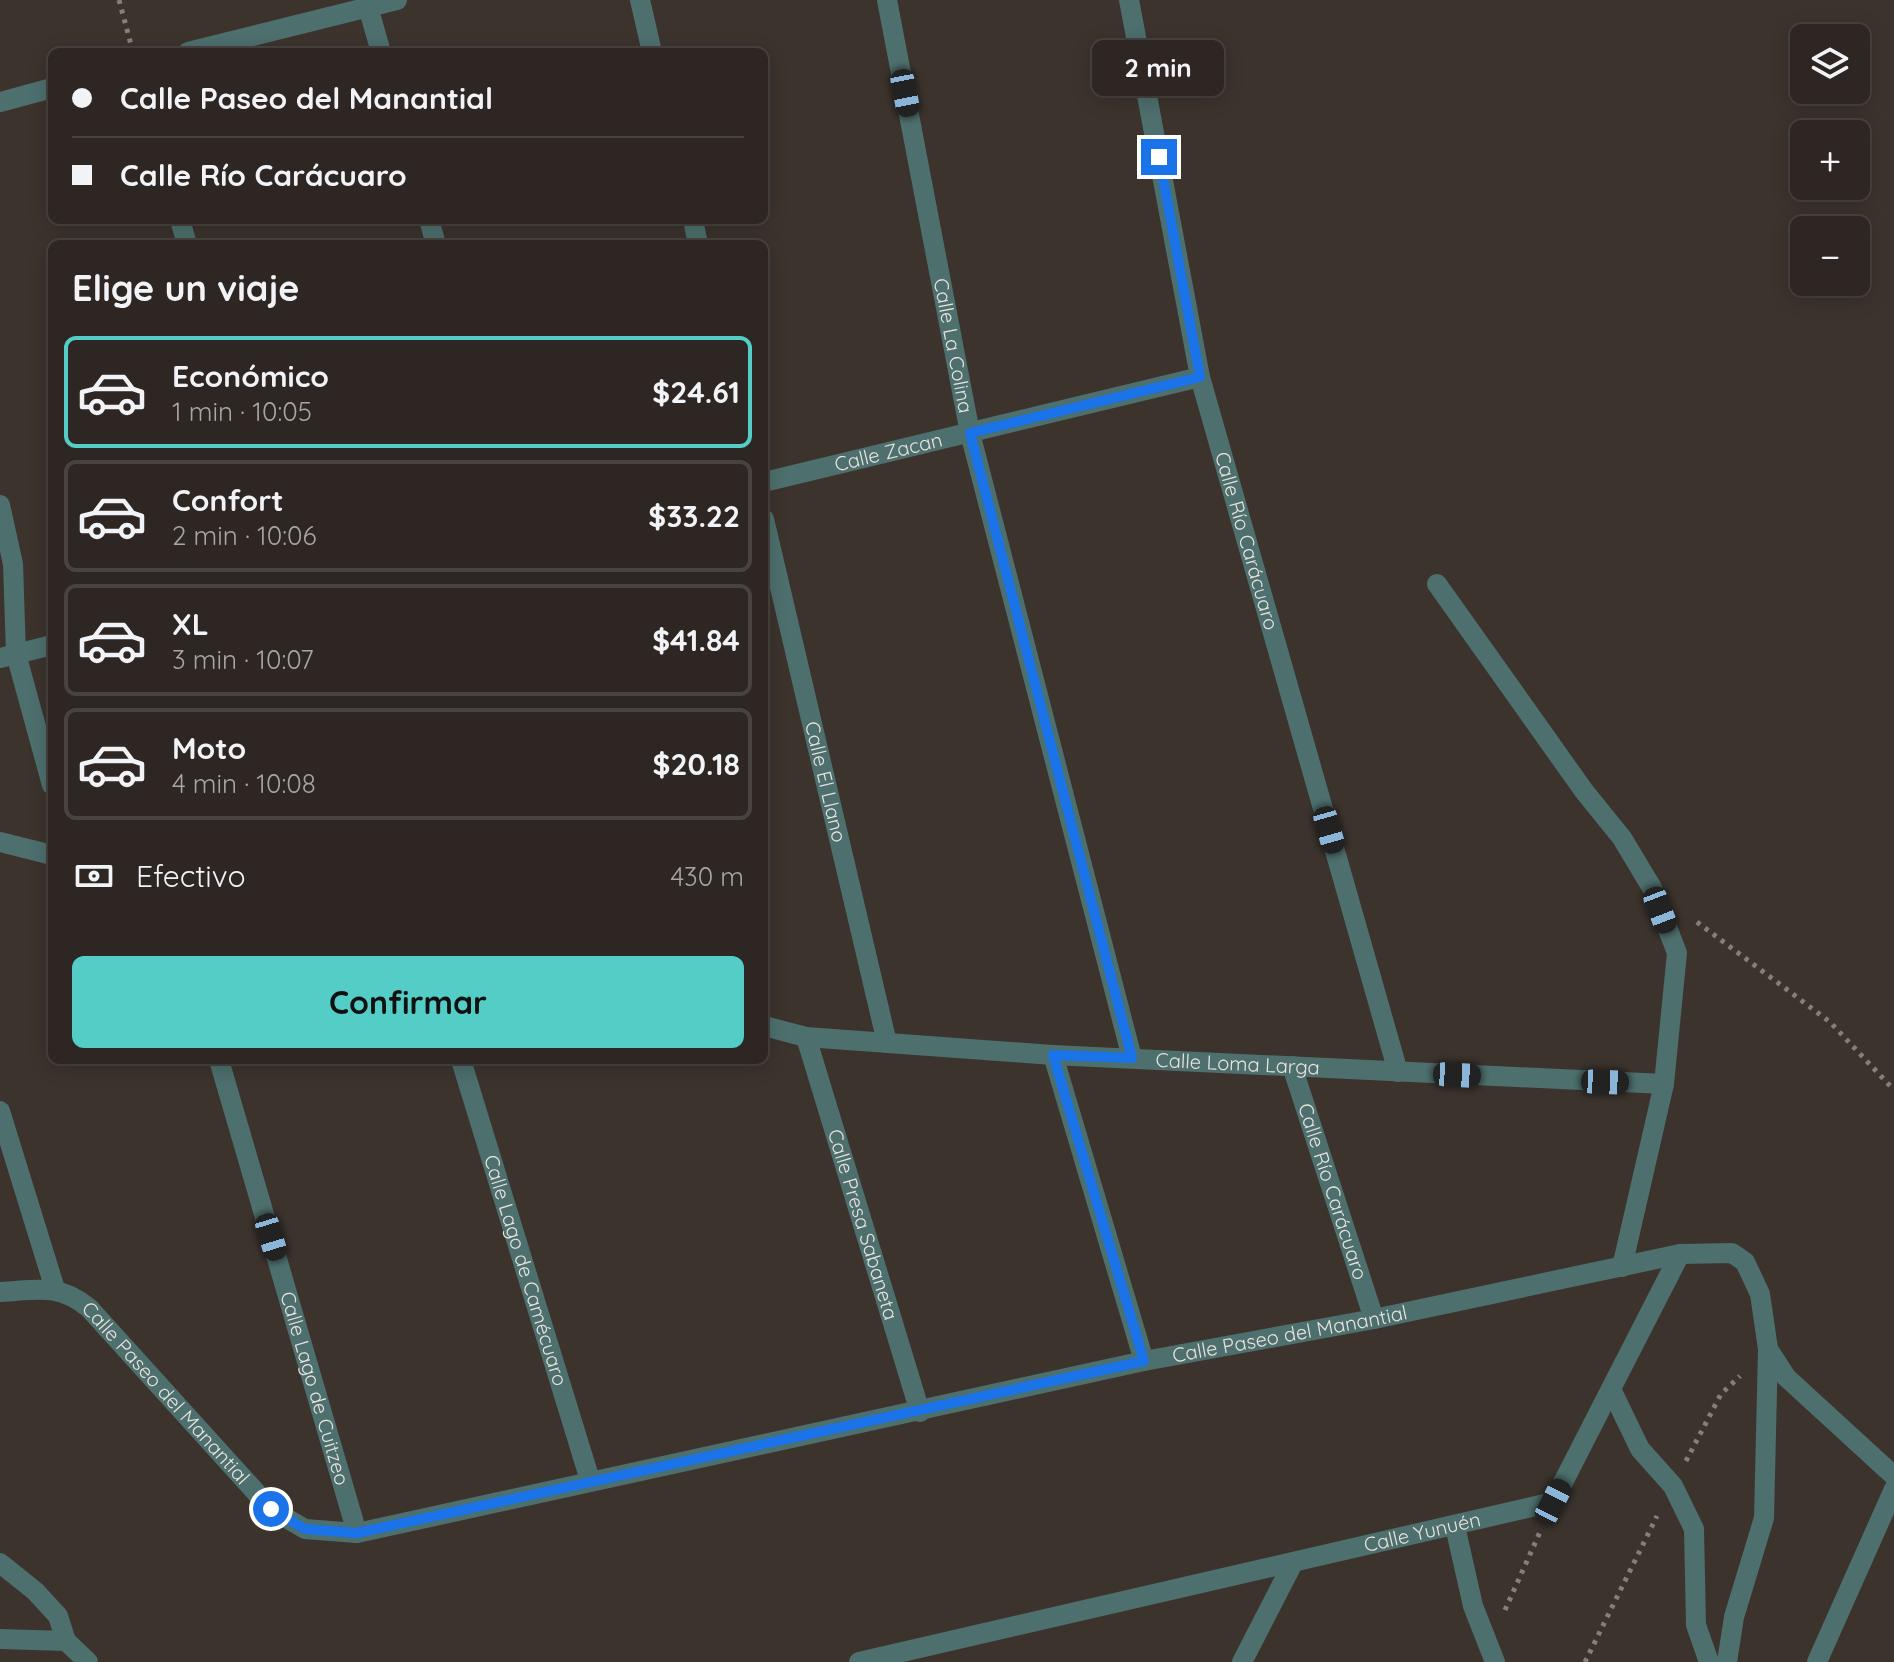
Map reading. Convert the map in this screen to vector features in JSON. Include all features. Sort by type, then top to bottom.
[{"type":"street","points":[[203,48],[367,3],[397,0]]},
{"type":"street","points":[[640,0],[651,48]]},
{"type":"street","name":"Calle La Colina","points":[[887,0],[970,433],[1132,1058]]},
{"type":"street","name":"Calle Río Carácuaro","points":[[1129,0],[1200,377],[1398,1072]]},
{"type":"street","points":[[367,3],[380,48]]},
{"type":"street","points":[[0,102],[48,89]]},
{"type":"street","name":"Calle Zacan","points":[[768,481],[1200,377]]},
{"type":"street","points":[[0,505],[13,564],[8,656],[48,773]]},
{"type":"street","name":"Calle El Llano","points":[[768,536],[887,1043]]},
{"type":"street","points":[[1437,584],[1584,791],[1622,838],[1652,888],[1677,953],[1664,1084],[1622,1267]]},
{"type":"street","points":[[8,656],[48,646]]},
{"type":"street","points":[[0,842],[48,850]]},
{"type":"street","name":"Calle Loma Larga","points":[[768,1027],[806,1037],[1053,1055],[1664,1084]]},
{"type":"street","name":"Calle Presa Sabaneta","points":[[806,1037],[920,1412]]},
{"type":"street","points":[[1053,1055],[1144,1361]]},
{"type":"street","name":"Calle Lago de Cuitzeo","points":[[220,1064],[357,1533]]},
{"type":"street","name":"Calle Lago de Camécuaro","points":[[462,1064],[590,1480]]},
{"type":"street","name":"Calle Río Carácuaro","points":[[1292,1066],[1374,1319]]},
{"type":"street","points":[[0,1111],[55,1289],[0,1292]]},
{"type":"street","name":"Calle Paseo del Manantial","points":[[55,1289],[70,1292],[89,1308],[271,1509],[305,1529],[357,1533],[1144,1361],[1374,1319],[1680,1254],[1732,1253],[1745,1262],[1760,1294],[1768,1349],[1786,1377],[1894,1476]]},
{"type":"street","points":[[1553,1502],[1680,1254]]},
{"type":"street","points":[[1727,1662],[1734,1617],[1764,1518],[1768,1349]]},
{"type":"street","points":[[1611,1389],[1640,1449],[1673,1486],[1694,1529],[1696,1625],[1709,1662]]},
{"type":"street","points":[[1817,1662],[1894,1489]]},
{"type":"street","name":"Calle Yunuén","points":[[859,1662],[1292,1565],[1553,1502]]},
{"type":"street","points":[[1455,1526],[1473,1606],[1492,1655]]},
{"type":"street","points":[[0,1563],[35,1591],[58,1616],[66,1641],[88,1662]]},
{"type":"street","points":[[1242,1662],[1292,1565]]},
{"type":"street","points":[[0,1639],[66,1641]]},
{"type":"path","points":[[119,0],[132,48]]},
{"type":"path","points":[[1690,917],[1830,1022],[1894,1090]]},
{"type":"path","points":[[1492,1655],[1553,1502]]},
{"type":"route","points":[[271,1509],[305,1529],[357,1533],[1144,1361],[1053,1055],[1132,1058],[970,433],[1200,377],[1159,157]]}]
